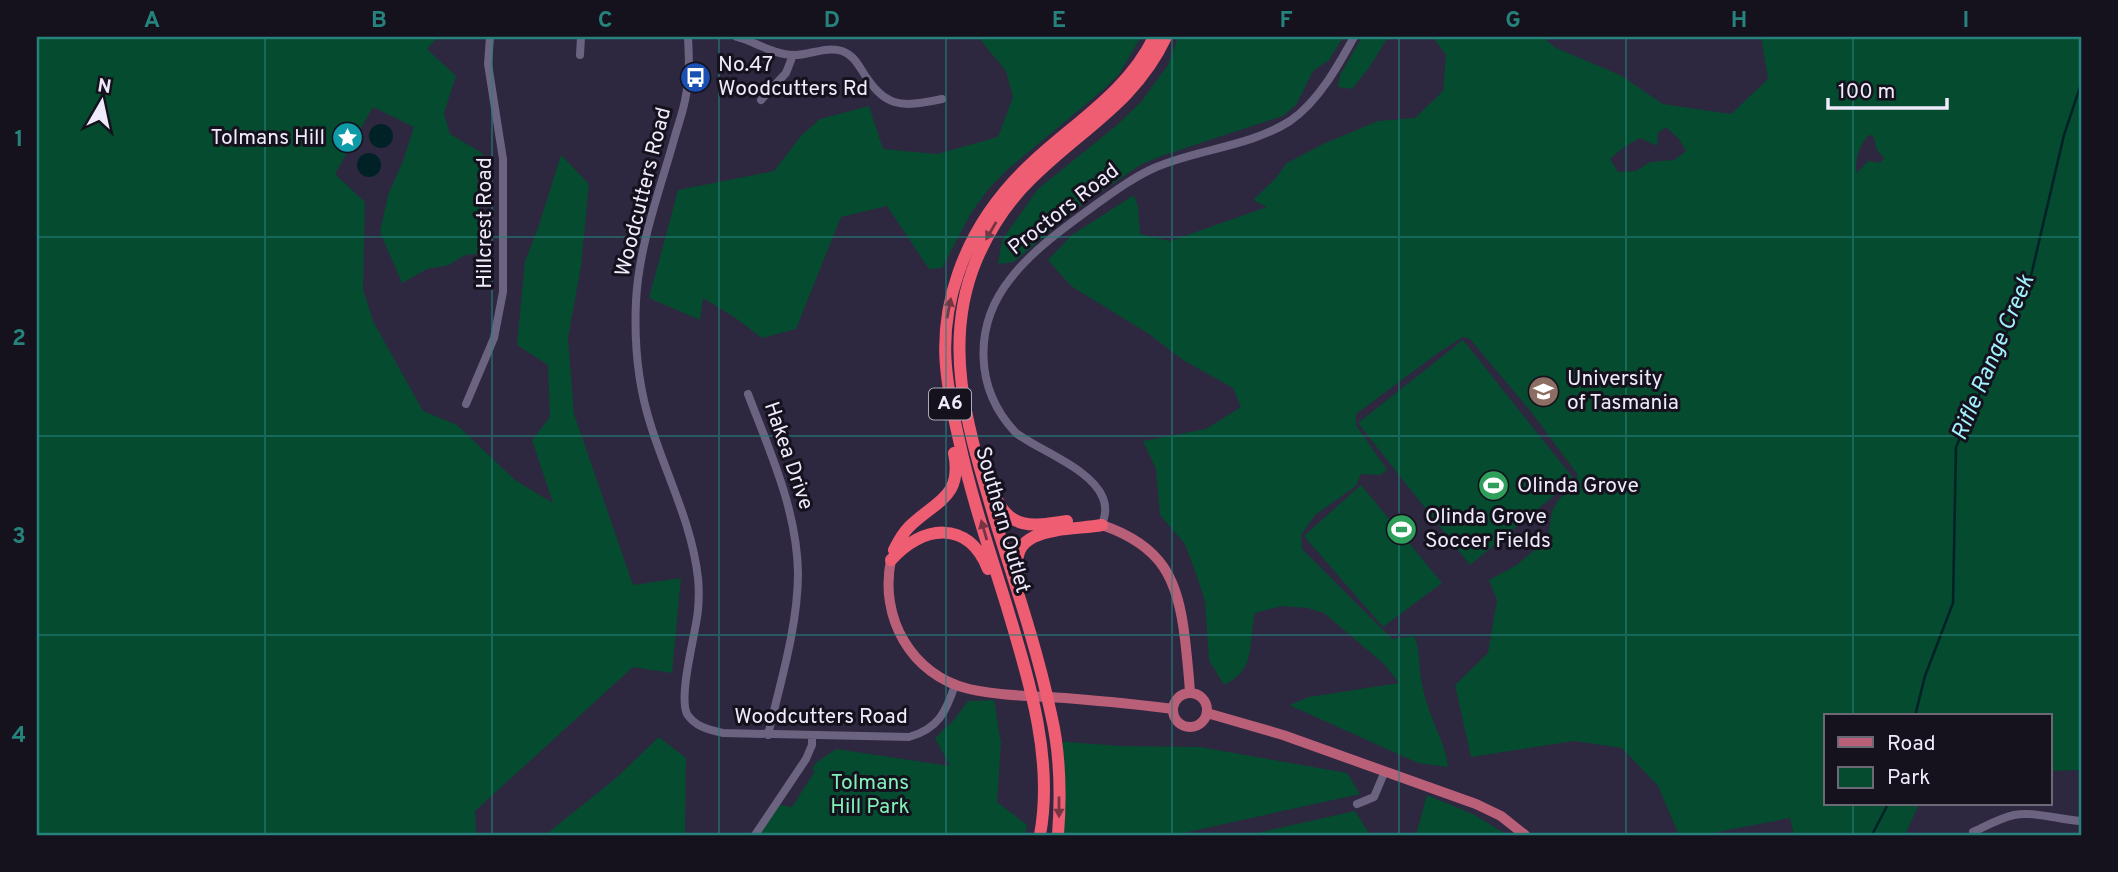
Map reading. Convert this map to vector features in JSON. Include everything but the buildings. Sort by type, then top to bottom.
[{"type":"highway","name":"Southern Outlet","points":[[1040,835],[1044,810],[1043,777],[1035,710],[1019,645],[964,462],[946,385],[945,337],[949,306],[961,265],[996,202],[1024,170],[1130,76],[1154,37]]},
{"type":"highway","name":"Southern Outlet","points":[[1058,835],[1058,778],[1047,697],[966,418],[959,346],[964,302],[975,262],[995,223],[1031,179],[1126,96],[1153,62],[1166,37]]},
{"type":"highway","points":[[960,373],[995,495],[1006,515],[1016,522],[1027,524],[1079,520],[1102,525]]},
{"type":"highway","points":[[891,560],[894,548],[908,528],[946,498],[955,480],[956,466],[946,413],[946,385]]},
{"type":"highway","points":[[1058,778],[1060,743],[1054,701],[1016,558],[1021,545],[1034,537],[1065,529],[1102,525]]},
{"type":"highway","points":[[891,560],[902,547],[914,539],[937,533],[961,537],[983,555],[1028,704],[1037,777],[1033,835]]},
{"type":"main road","points":[[1102,525],[1128,535],[1144,546],[1161,562],[1171,578],[1181,606],[1190,693]]},
{"type":"main road","points":[[891,560],[888,594],[896,629],[905,645],[920,662],[940,678],[955,685],[981,691],[1173,709]]},
{"type":"main road","points":[[1190,693],[1201,697],[1207,713],[1201,723],[1191,727],[1180,724],[1173,709],[1177,699],[1190,693]]},
{"type":"main road","points":[[1207,713],[1251,724],[1483,807],[1501,816],[1525,835]]},
{"type":"street","name":"Hillcrest Road","points":[[466,404],[494,338],[503,292],[503,159],[488,64],[490,37]]},
{"type":"street","points":[[580,55],[581,37]]},
{"type":"street","name":"Woodcutters Road","points":[[688,37],[686,97],[638,276],[635,324],[638,369],[646,409],[684,514],[697,571],[698,609],[684,696],[686,712],[695,723],[707,730],[723,733],[897,738],[921,734],[936,724],[955,685]]},
{"type":"street","points":[[737,37],[793,55],[826,50],[843,52],[855,61],[877,92],[890,101],[910,105],[942,99]]},
{"type":"street","name":"Proctors Road","points":[[1102,525],[1105,506],[1097,488],[1080,472],[1016,433],[1000,414],[989,392],[985,375],[984,346],[990,315],[999,294],[1017,270],[1041,248],[1132,180],[1172,161],[1268,131],[1294,117],[1317,94],[1354,37]]},
{"type":"street","points":[[761,100],[786,73],[793,55]]},
{"type":"street","name":"Hakea Drive","points":[[748,394],[789,506],[797,561],[794,617],[768,735]]},
{"type":"street","points":[[755,835],[806,759],[812,745],[812,735]]},
{"type":"street","points":[[1357,804],[1374,797],[1385,771]]},
{"type":"street","points":[[1973,832],[2015,815],[2081,821]]},
{"type":"green space","points":[[37,37],[438,37],[427,49],[456,76],[444,113],[450,134],[482,153],[486,170],[477,179],[479,191],[476,201],[484,216],[477,254],[465,255],[449,265],[427,269],[402,283],[380,232],[388,195],[414,127],[373,107],[335,174],[365,202],[363,289],[373,321],[423,411],[457,425],[515,480],[553,503],[532,440],[550,417],[548,365],[517,345],[525,261],[561,155],[589,184],[581,266],[568,338],[574,414],[633,585],[681,578],[672,673],[633,667],[475,811],[476,835],[37,835]]},
{"type":"green space","points":[[978,37],[1141,37],[1119,74],[1104,89],[990,187],[971,213],[942,268],[929,269],[887,206],[841,217],[796,329],[762,338],[703,298],[700,320],[649,298],[678,190],[774,171],[801,136],[820,119],[869,106],[883,149],[937,154],[998,137],[1013,97],[1006,71]]},
{"type":"green space","points":[[1178,37],[1343,37],[1329,60],[1313,71],[1296,105],[1283,116],[1142,164],[1085,202],[1014,262],[998,264],[1002,240],[1038,189],[1141,102],[1168,65]]},
{"type":"green space","points":[[1362,37],[1388,37],[1352,89],[1338,87],[1340,75]]},
{"type":"green space","name":"University of Tasmania","points":[[1433,37],[1542,37],[1556,48],[1620,75],[1663,104],[1731,114],[1768,79],[1761,37],[2081,37],[2081,770],[2052,771],[2052,714],[1824,714],[1824,806],[1918,806],[1905,835],[1794,835],[1790,818],[1702,835],[1679,835],[1658,786],[1622,748],[1574,741],[1471,757],[1455,685],[1488,653],[1497,600],[1489,580],[1515,566],[1548,539],[1552,511],[1559,499],[1574,486],[1578,475],[1532,413],[1470,339],[1463,337],[1356,414],[1356,425],[1387,470],[1380,475],[1361,474],[1356,486],[1315,515],[1301,535],[1302,549],[1392,639],[1414,636],[1425,696],[1448,767],[1418,763],[1289,705],[1309,697],[1399,683],[1384,664],[1324,613],[1307,608],[1282,606],[1255,613],[1246,664],[1235,679],[1224,685],[1209,660],[1205,601],[1185,544],[1160,515],[1156,469],[1143,441],[1206,429],[1241,407],[1233,388],[1183,360],[1149,334],[1071,286],[1048,260],[1072,235],[1134,195],[1138,207],[1140,234],[1170,241],[1267,207],[1253,200],[1287,163],[1323,144],[1378,121],[1415,118],[1443,91],[1446,55]],"holes":[[[1666,127],[1679,139],[1686,151],[1674,160],[1650,162],[1636,171],[1618,172],[1610,159],[1640,138],[1657,146],[1658,133]],[[1869,135],[1873,136],[1877,150],[1884,158],[1880,163],[1868,161],[1857,173],[1858,152]]]},
{"type":"green space","points":[[1463,340],[1574,479],[1470,565],[1358,423]]},
{"type":"green space","points":[[1361,485],[1442,583],[1383,627],[1304,536]]},
{"type":"green space","name":"Tolmans Hill Park","points":[[994,700],[1001,743],[997,802],[1027,825],[1025,835],[756,835],[780,805],[792,807],[815,771],[812,769],[817,762],[836,749],[950,766],[935,738],[953,721],[968,701]]},
{"type":"green space","points":[[659,737],[686,758],[685,835],[545,835],[615,779]]},
{"type":"green space","points":[[1055,741],[1120,746],[1200,747],[1347,773],[1360,794],[1174,835],[1058,835]]},
{"type":"green space","points":[[1427,795],[1475,815],[1507,835],[1416,835]]},
{"type":"green space","points":[[1355,811],[1370,835],[1248,835]]},
{"type":"shaded area","points":[[381,124],[389,128],[393,136],[389,144],[381,148],[373,144],[369,136],[373,128]]},
{"type":"shaded area","points":[[369,153],[380,160],[381,165],[374,176],[369,177],[358,170],[357,165],[364,154]]},
{"type":"waterway","name":"Rifle Range Creek","points":[[1916,714],[1925,676],[1953,603],[1956,447],[2030,280],[2064,135],[2081,84]]},
{"type":"waterway","name":"Rifle Range Creek","points":[[1872,835],[1887,806]]},
{"type":"place","name":"No.47 Woodcutters Rd","points":[[695,77]]},
{"type":"place","name":"Tolmans Hill","points":[[348,138]]},
{"type":"place","name":"University of Tasmania","points":[[1544,391]]},
{"type":"place","name":"Olinda Grove","points":[[1494,486]]},
{"type":"place","name":"Olinda Grove Soccer Fields","points":[[1402,529]]}]
